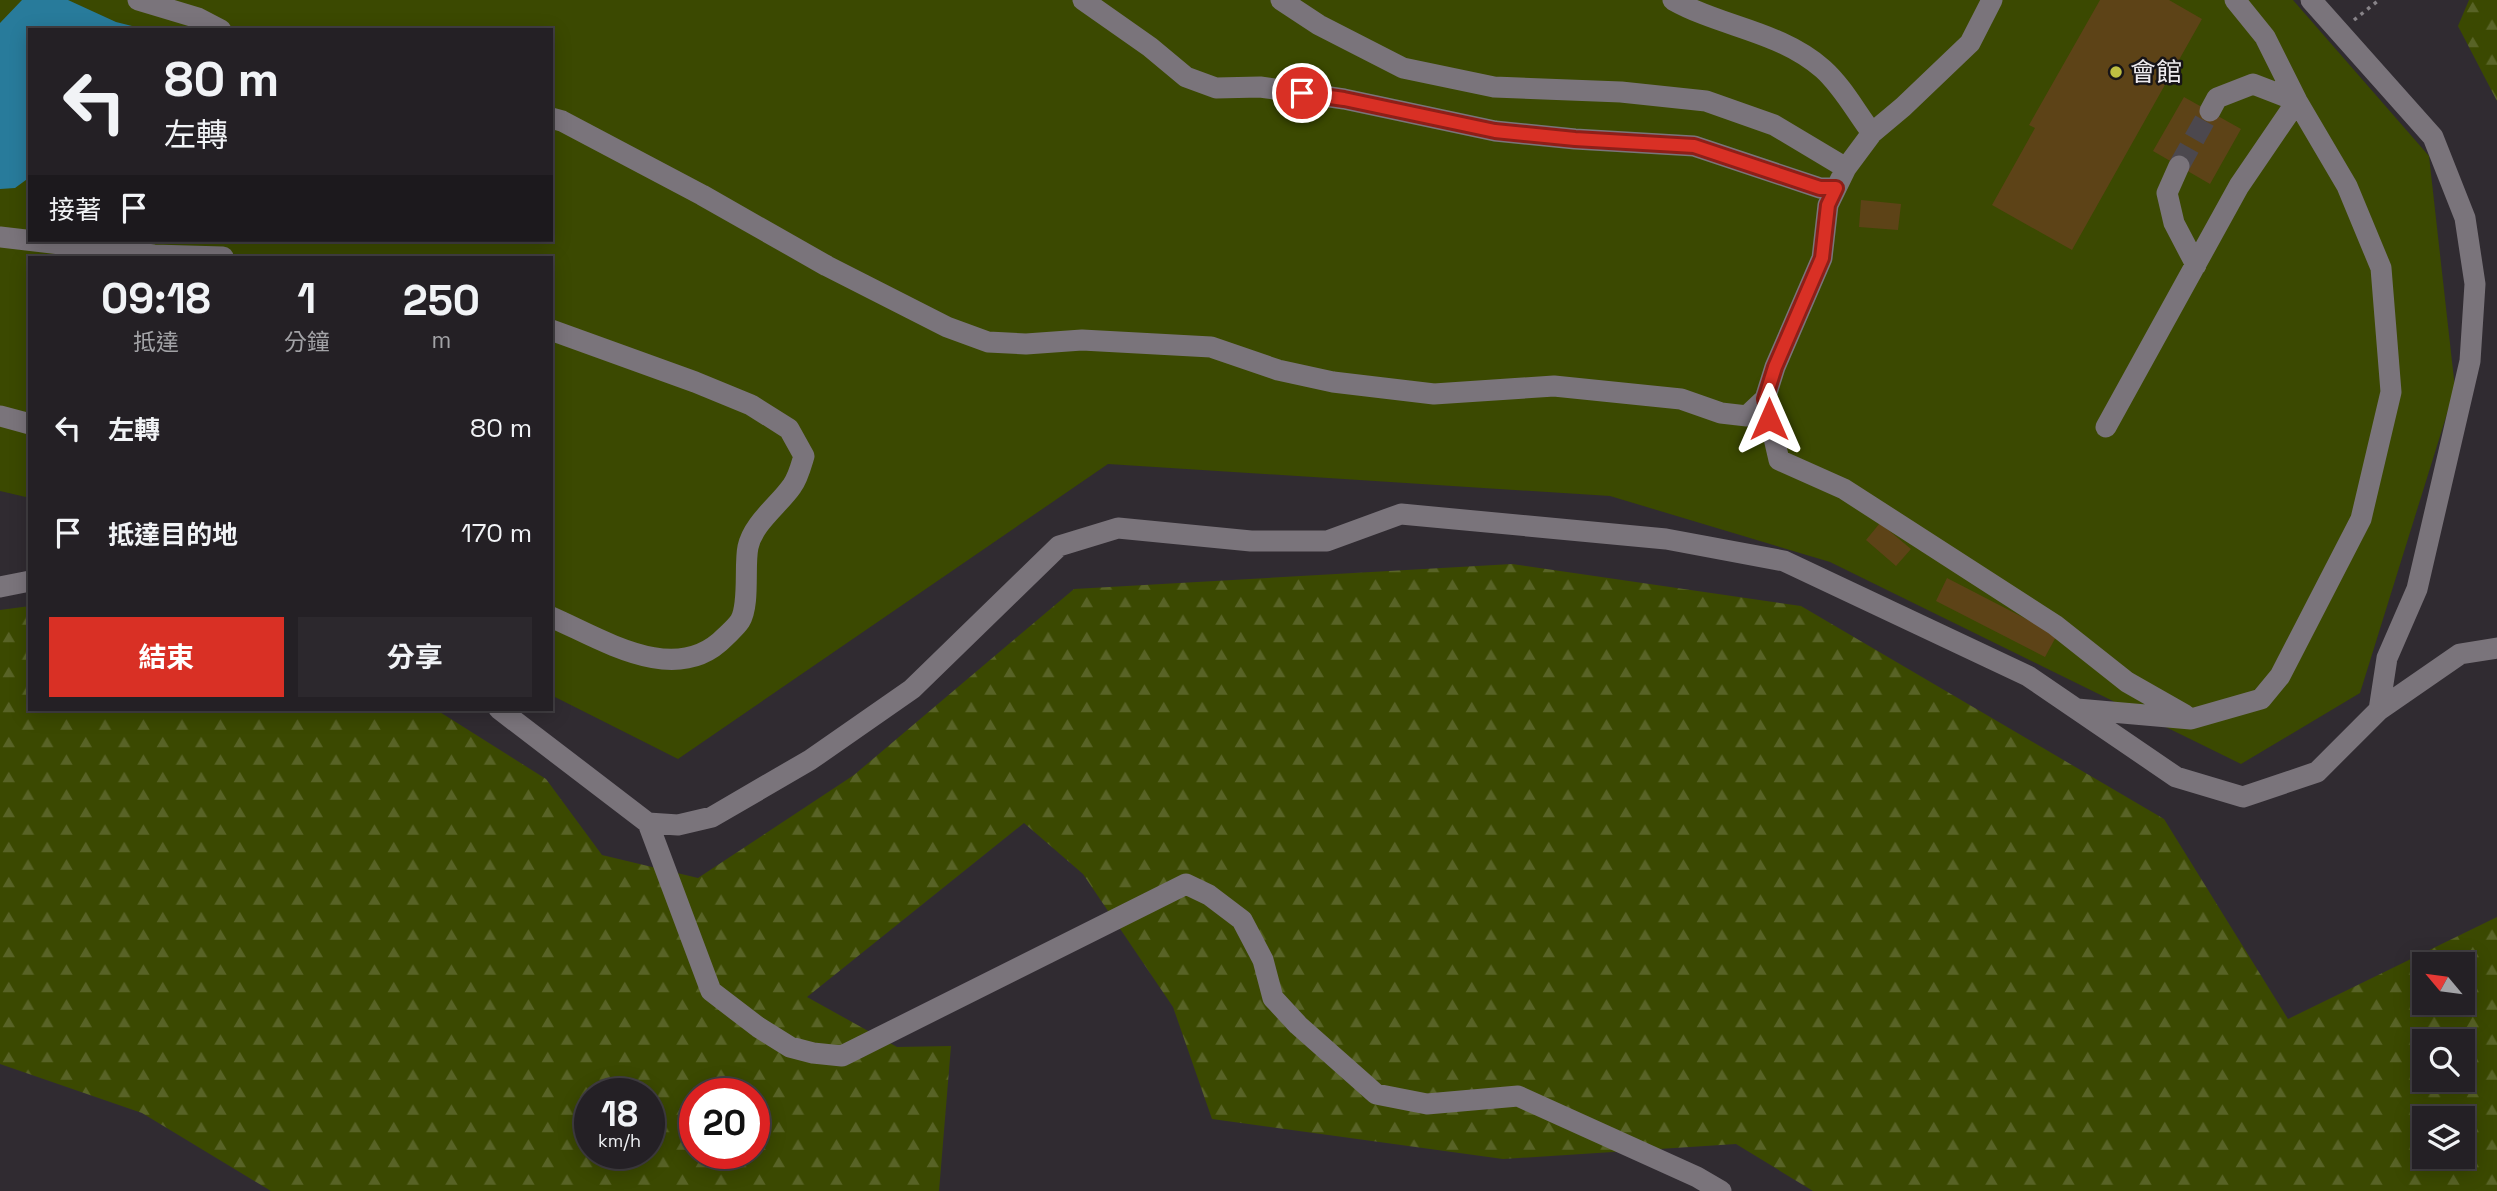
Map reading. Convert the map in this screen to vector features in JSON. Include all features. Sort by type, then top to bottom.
[{"type":"street","points":[[138,0],[198,18],[218,28]]},
{"type":"street","points":[[1083,0],[1150,47],[1186,77],[1216,88],[1260,87],[1344,99],[1495,131],[1694,146],[1820,188],[1836,188]]},
{"type":"street","points":[[1281,0],[1319,25],[1403,68],[1494,88],[1621,92],[1706,101],[1774,125],[1846,168]]},
{"type":"street","points":[[1672,0],[1793,48],[1824,69],[1872,133]]},
{"type":"street","points":[[553,119],[702,195],[827,266],[947,327],[988,342],[1026,344],[1082,340],[1211,347],[1278,370],[1333,382],[1434,394],[1555,386],[1681,399],[1721,413],[1748,416],[1765,399],[1775,367],[1822,258],[1828,205],[1846,168],[1872,133],[1969,43],[1992,0]]},
{"type":"street","points":[[2075,709],[2191,719],[2261,699],[2280,676],[2361,519],[2391,392],[2381,268],[2347,186],[2297,101],[2265,37],[2235,0]]},
{"type":"street","points":[[2311,0],[2433,137],[2465,218],[2475,284],[2470,361],[2417,589],[2387,658],[2379,710]]},
{"type":"street","points":[[2210,111],[2217,98],[2253,84],[2297,101]]},
{"type":"street","points":[[2106,427],[2239,186],[2297,101]]},
{"type":"street","points":[[2179,166],[2167,193],[2174,223],[2196,265]]},
{"type":"street","points":[[0,237],[28,240]]},
{"type":"street","points":[[42,242],[153,255],[188,256]]},
{"type":"street","points":[[553,331],[751,405],[789,429],[804,456],[794,484],[760,525],[748,546],[741,620],[718,644],[694,657],[659,659],[623,651],[553,618]]},
{"type":"street","points":[[1765,399],[1779,460],[1844,489],[2055,625],[2127,682],[2191,719]]},
{"type":"street","points":[[0,416],[28,423]]},
{"type":"street","points":[[648,823],[678,825],[712,817],[810,760],[912,689],[1059,546],[1118,528],[1251,541],[1327,541],[1401,514],[1666,539],[1784,561],[2028,676],[2176,777],[2243,797],[2317,772],[2379,710],[2460,654],[2497,648]]},
{"type":"street","points":[[0,587],[28,581]]},
{"type":"street","points":[[502,711],[648,823],[711,991],[790,1048],[842,1056],[1186,884],[1209,895],[1242,920],[1264,960],[1273,998],[1298,1026],[1376,1094],[1427,1104],[1518,1096],[1697,1177],[1721,1191]]},
{"type":"path","points":[[2339,32],[2379,0]]},
{"type":"green space","points":[[0,0],[2293,0],[2429,156],[2455,388],[2360,693],[2241,764],[1830,562],[1610,496],[1108,464],[678,759],[553,696],[553,256],[28,256],[28,498],[0,491]]},
{"type":"green space","points":[[2469,0],[2497,0],[2497,101],[2458,26]]},
{"type":"green space","points":[[1512,564],[1801,606],[2164,819],[2288,1019],[2412,958],[2412,1015],[2475,1015],[2475,952],[2425,952],[2497,917],[2497,1191],[1813,1191],[1736,1144],[1503,1159],[1212,1119],[1173,1007],[1083,874],[1024,823],[807,997],[897,1047],[951,1046],[939,1191],[271,1191],[142,1113],[0,1064],[0,610],[28,606],[28,711],[438,711],[546,779],[602,855],[698,878],[854,775],[1074,589]]},
{"type":"water","points":[[22,0],[68,0],[116,22],[140,28],[28,28],[28,178],[15,188],[0,189],[0,23]]},
{"type":"building","name":"會館","points":[[2100,0],[2169,0],[2202,19],[2072,250],[1992,205],[2035,128],[2029,125]]},
{"type":"building","points":[[2184,97],[2241,129],[2210,184],[2153,151]]},
{"type":"building","points":[[1861,200],[1901,204],[1898,230],[1859,227]]},
{"type":"building","points":[[1880,523],[1911,549],[1896,566],[1866,540]]},
{"type":"building","points":[[1947,578],[2057,635],[2045,657],[1936,601]]},
{"type":"tunnel","points":[[2179,166],[2210,111]]},
{"type":"place","name":"會館","points":[[2116,72]]},
{"type":"route","points":[[1302,93],[1344,99],[1495,131],[1694,146],[1820,188],[1836,188],[1828,205],[1822,258],[1775,367],[1765,399],[1769,419]]}]
